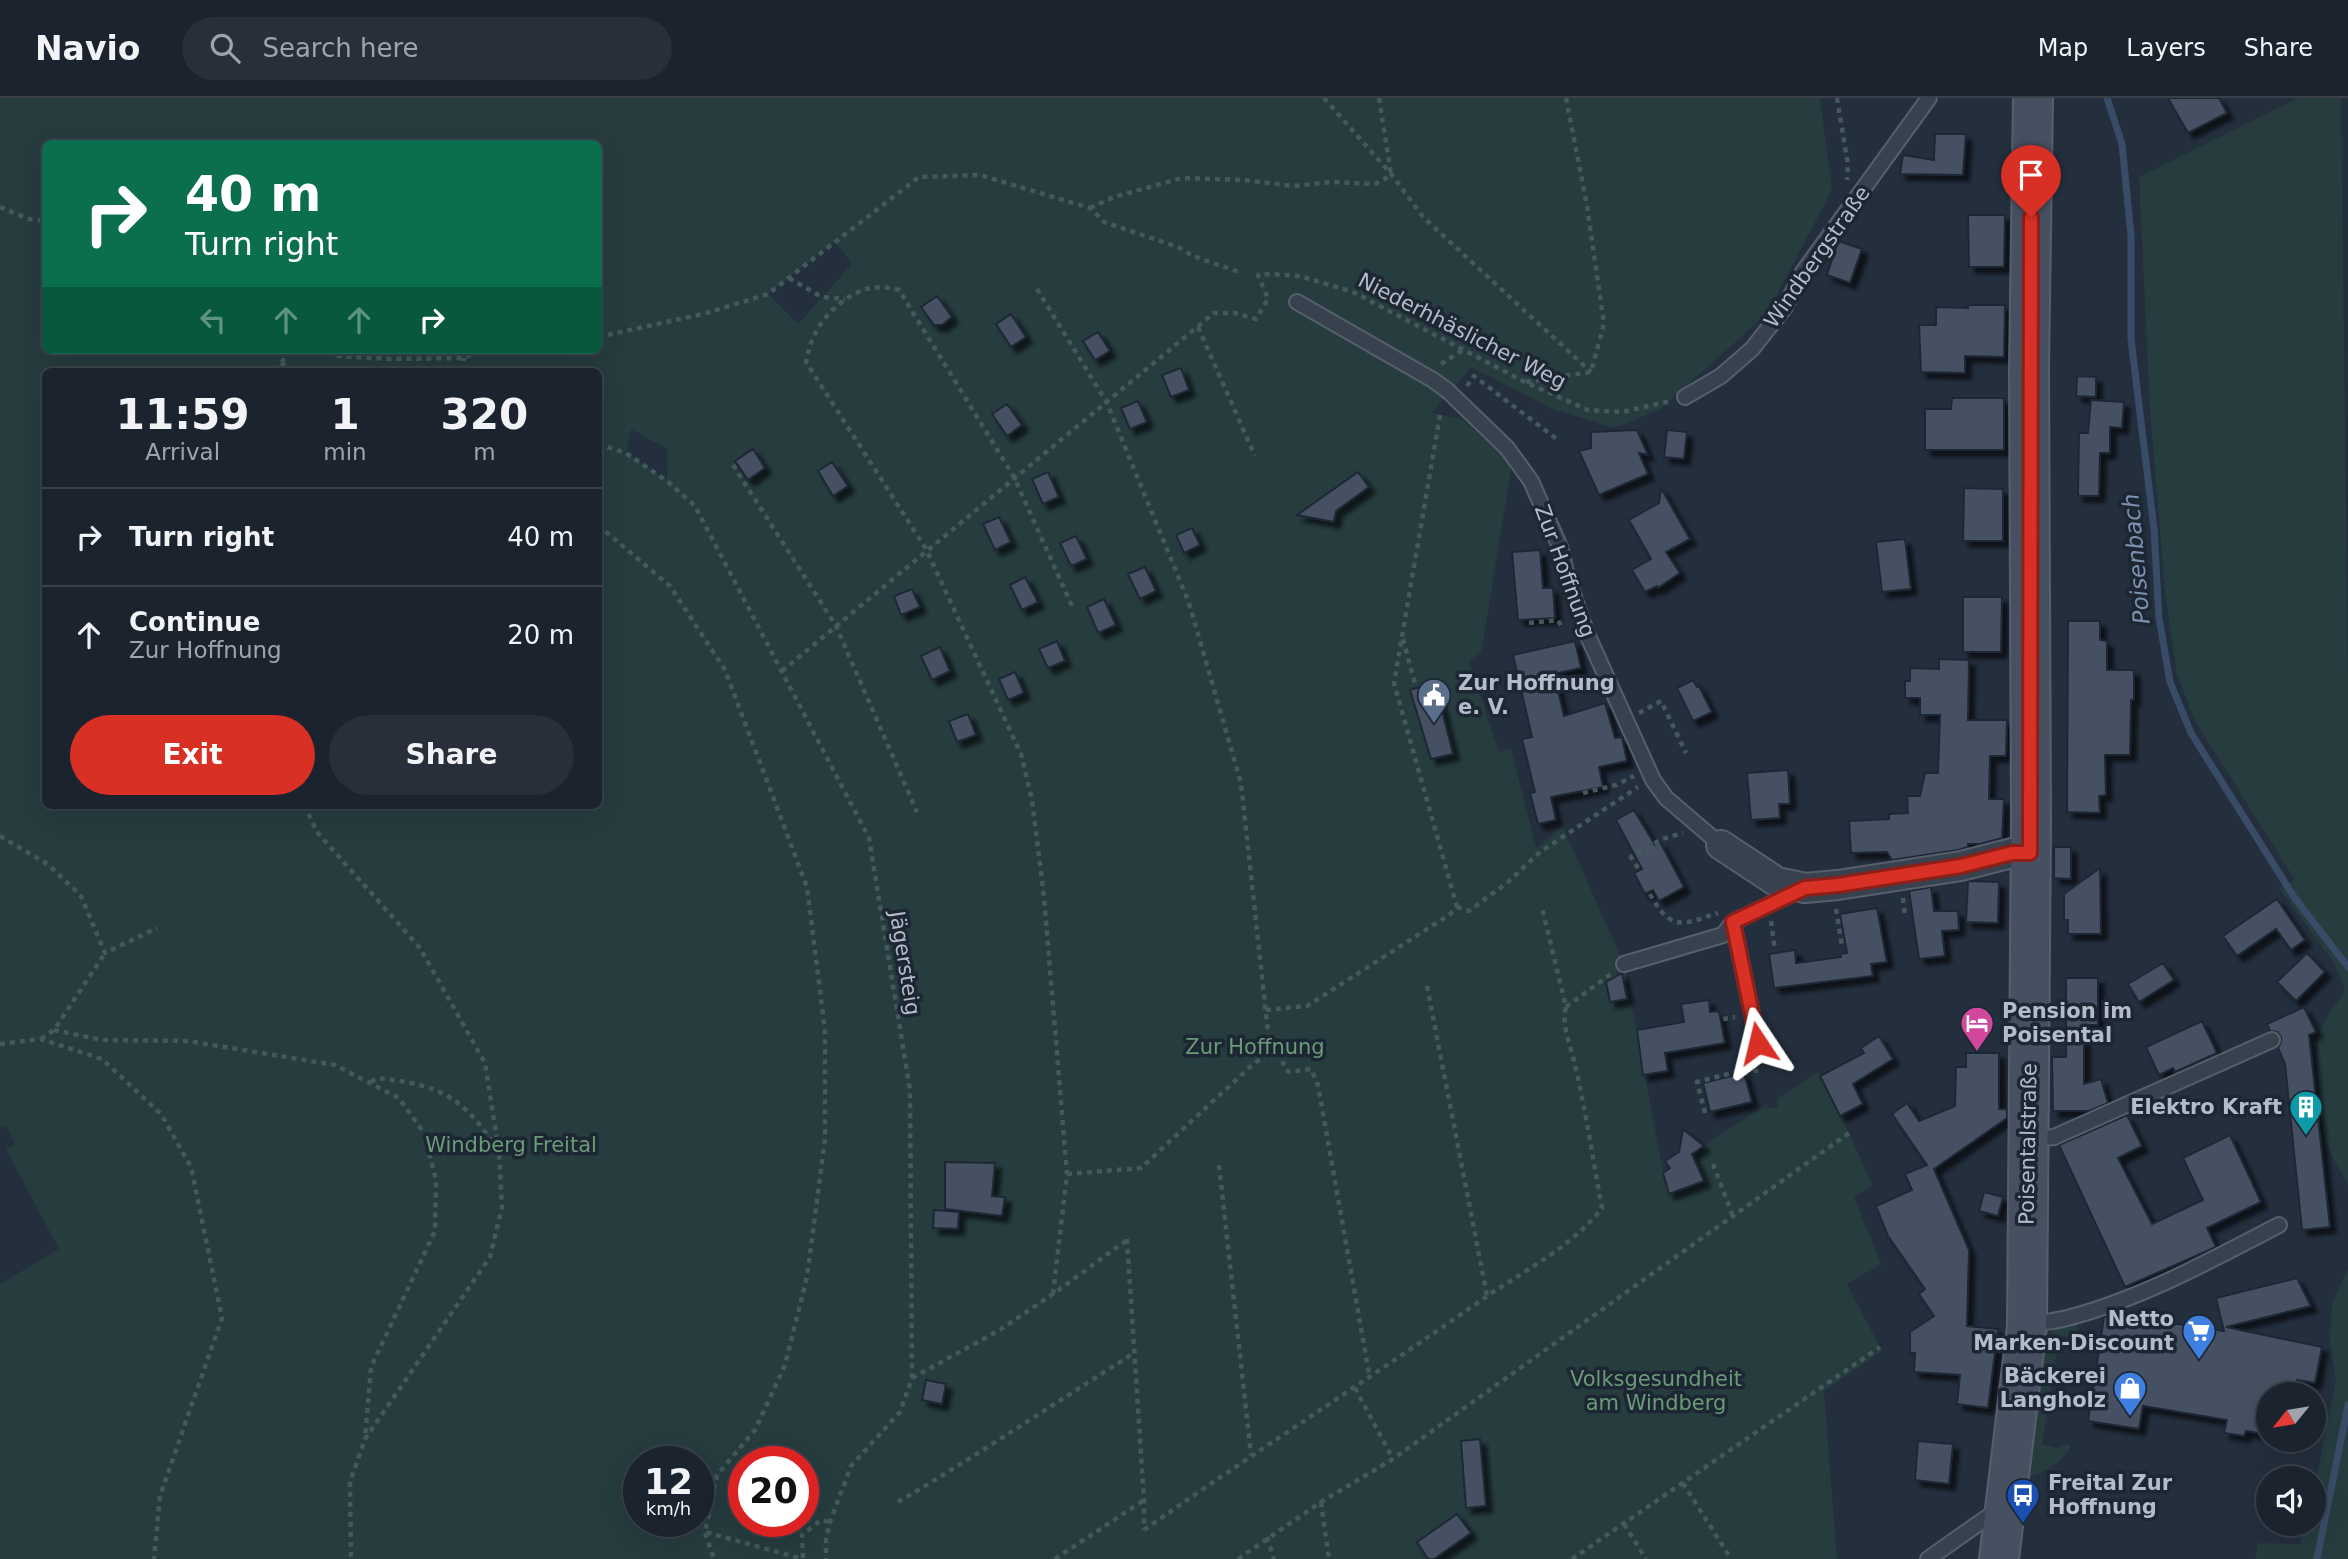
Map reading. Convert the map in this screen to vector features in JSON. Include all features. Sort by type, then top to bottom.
[{"type":"main road","name":"Poisentalstraße","points":[[1998,1559],[2027,1326],[2029,368],[2033,98]]},
{"type":"street","name":"Zur Hoffnung","points":[[1721,845],[1777,881],[1805,888],[1961,866],[2012,853],[2030,853]]},
{"type":"lane","name":"Windbergstraße","points":[[1685,397],[1721,376],[1752,349],[1785,307],[1803,272],[1928,98]]},
{"type":"lane","name":"Zur Hoffnung","points":[[1297,302],[1433,380],[1448,391],[1520,463],[1560,547],[1568,580],[1587,634],[1653,780],[1666,798],[1721,845]]},
{"type":"lane","points":[[1624,964],[1723,935],[1733,922],[1805,888]]},
{"type":"lane","points":[[1733,922],[1758,1043]]},
{"type":"lane","points":[[2028,1139],[2054,1137],[2272,1040]]},
{"type":"lane","points":[[2027,1326],[2071,1317],[2135,1294],[2209,1262],[2279,1225]]},
{"type":"lane","points":[[1928,1559],[1989,1516],[2004,1517]]},
{"type":"path","points":[[1324,98],[1392,175],[1423,217],[1591,372]]},
{"type":"path","points":[[1379,98],[1392,175]]},
{"type":"path","points":[[1566,98],[1587,206],[1604,324],[1591,372]]},
{"type":"path","points":[[1837,98],[1848,165],[1845,216]]},
{"type":"path","points":[[602,336],[703,314],[768,294],[919,177],[980,175],[1090,208],[1104,222],[1178,247],[1194,256],[1239,272]]},
{"type":"path","points":[[1090,208],[1114,197],[1182,178],[1243,180],[1294,186],[1332,182],[1376,184],[1392,175]]},
{"type":"path","points":[[0,207],[29,219],[42,221]]},
{"type":"path","name":"Niederhhäslicher Weg","points":[[1200,326],[1214,313],[1235,313],[1255,319],[1268,299],[1258,275],[1300,276],[1353,292],[1525,382],[1588,410],[1622,412],[1652,406]]},
{"type":"path","points":[[789,278],[822,297],[846,299]]},
{"type":"path","points":[[1053,1294],[1067,1174],[1044,897],[1032,800],[1021,754],[926,549],[806,362],[814,334],[826,317],[846,299],[868,288],[899,290],[1014,477],[1072,606]]},
{"type":"path","points":[[1037,289],[1107,403],[1189,603],[1241,783],[1270,1051]]},
{"type":"path","points":[[784,669],[926,549],[1200,326],[1255,456]]},
{"type":"path","points":[[1433,380],[1440,365],[1464,350]]},
{"type":"path","points":[[277,368],[287,354]]},
{"type":"path","points":[[335,354],[390,359],[464,358],[472,354]]},
{"type":"path","points":[[462,368],[464,358]]},
{"type":"path","points":[[281,363],[290,368]]},
{"type":"path","points":[[1525,382],[1591,372]]},
{"type":"path","points":[[1475,396],[1466,387],[1474,376],[1558,440]]},
{"type":"path","points":[[1440,415],[1394,683],[1457,907]]},
{"type":"path","name":"Jägersteig","points":[[602,445],[626,453],[667,481],[695,506],[784,669],[869,838],[910,1090],[912,1378],[900,1412],[851,1466],[830,1522],[826,1559]]},
{"type":"path","points":[[733,465],[836,626],[917,812]]},
{"type":"path","points":[[695,506],[701,503]]},
{"type":"path","points":[[602,528],[670,586],[725,670],[807,887],[825,1031],[825,1139],[807,1277],[785,1366],[755,1430],[717,1475],[714,1489]]},
{"type":"path","points":[[1529,624],[1558,620],[1562,628]]},
{"type":"path","points":[[1402,635],[1415,684]]},
{"type":"path","points":[[1633,716],[1661,701],[1686,753]]},
{"type":"path","points":[[1583,793],[1616,785],[1641,772]]},
{"type":"path","points":[[1457,907],[1469,911],[1508,882],[1540,852],[1636,788]]},
{"type":"path","points":[[306,809],[317,832],[420,948],[485,1063],[499,1152],[502,1207],[489,1257],[365,1439],[349,1482],[351,1559]]},
{"type":"path","points":[[0,836],[49,865],[81,896],[105,953]]},
{"type":"path","points":[[1638,869],[1631,857],[1672,836]]},
{"type":"path","points":[[1833,885],[1842,946]]},
{"type":"path","points":[[1650,894],[1670,920],[1683,924],[1711,915]]},
{"type":"path","points":[[1903,906],[1905,918]]},
{"type":"path","points":[[1266,1010],[1307,1006],[1449,915],[1457,907]]},
{"type":"path","points":[[912,1378],[998,1331],[1127,1239],[1144,1530],[1554,1252],[1589,1225],[1602,1208],[1566,1030],[1566,1007],[1542,908]]},
{"type":"path","points":[[1772,925],[1775,951]]},
{"type":"path","points":[[41,1039],[54,1030],[105,953],[157,928]]},
{"type":"path","points":[[1566,1007],[1624,964]]},
{"type":"path","points":[[1427,986],[1487,1296]]},
{"type":"path","points":[[1723,1019],[1736,1017]]},
{"type":"path","points":[[54,1030],[102,1040],[188,1041],[335,1065],[399,1098],[424,1133],[436,1180],[435,1231],[371,1367],[365,1439]]},
{"type":"path","points":[[0,1044],[41,1039],[102,1059],[161,1114],[191,1167],[222,1318],[160,1496],[154,1559]]},
{"type":"path","points":[[1067,1174],[1140,1168],[1270,1051],[1279,1049],[1285,1069],[1289,1072],[1307,1068],[1315,1073],[1370,1379]]},
{"type":"path","points":[[1746,1061],[1747,1069]]},
{"type":"path","points":[[1705,1113],[1697,1082],[1747,1069],[1763,1072]]},
{"type":"path","points":[[371,1082],[377,1078],[413,1082],[451,1096],[480,1123],[499,1152]]},
{"type":"path","points":[[1238,1559],[1267,1537],[1393,1458],[1849,1133]]},
{"type":"path","points":[[1713,1164],[1732,1214]]},
{"type":"path","points":[[1219,1165],[1251,1455]]},
{"type":"path","points":[[1572,1559],[1880,1347]]},
{"type":"path","points":[[898,1503],[963,1464],[1134,1352]]},
{"type":"path","points":[[1355,1388],[1393,1458]]},
{"type":"path","points":[[1683,1483],[1731,1559]]},
{"type":"path","points":[[1055,1559],[1144,1500]]},
{"type":"path","points":[[1321,1502],[1329,1559]]},
{"type":"path","points":[[714,1534],[803,1559],[802,1535],[821,1520],[830,1522]]},
{"type":"path","points":[[1623,1524],[1646,1559]]},
{"type":"path","points":[[707,1537],[714,1559]]},
{"type":"path","points":[[1267,1537],[1274,1559]]},
{"type":"green space","points":[[0,98],[1820,98],[1832,190],[1766,315],[1659,410],[1615,428],[1553,409],[1471,367],[1432,413],[1462,419],[1512,464],[1481,653],[1469,661],[1499,752],[1511,749],[1536,848],[1563,827],[1624,964],[1663,1172],[1767,1104],[1768,1109],[1778,1107],[1777,1099],[1818,1072],[1872,1185],[1854,1197],[1881,1264],[1847,1284],[1882,1351],[1824,1391],[1837,1559],[0,1559],[0,1284],[59,1249],[6,1149],[15,1144],[6,1126],[0,1128]],"holes":[[[835,242],[852,264],[798,324],[768,294]],[[631,429],[667,449],[667,480],[626,453]]]},
{"type":"green space","points":[[2298,98],[2341,98],[2348,678],[2348,1185],[2324,1135],[2318,1067],[2320,1031],[2345,989],[2334,963],[2279,888],[2295,880],[2195,721],[2177,674],[2165,593],[2150,409],[2139,177]]},
{"type":"green space","points":[[2348,1268],[2348,1559],[2255,1559],[2258,1543],[2300,1544],[2302,1536],[2326,1536],[2326,1466],[2319,1466],[2322,1452],[2326,1452],[2326,1430],[2336,1380],[2330,1341],[2332,1304]]},
{"type":"green space","points":[[2079,1319],[2077,1337],[2059,1336],[2042,1444],[2057,1448],[2068,1444],[2071,1447],[2053,1466],[2030,1477],[2028,1467],[2048,1334],[2059,1325]]},
{"type":"building","points":[[2168,98],[2219,98],[2227,113],[2188,133]]},
{"type":"building","points":[[1935,134],[1966,134],[1963,175],[1900,174],[1903,155],[1934,160]]},
{"type":"building","points":[[1968,215],[2005,215],[2004,267],[1969,267]]},
{"type":"building","points":[[1838,241],[1862,249],[1850,283],[1827,275]]},
{"type":"building","points":[[937,296],[952,317],[942,325],[934,325],[921,307]]},
{"type":"building","points":[[1968,305],[2005,305],[2004,357],[1965,356],[1965,373],[1921,372],[1919,325],[1936,325],[1936,307],[1968,308]]},
{"type":"building","points":[[1011,314],[1026,337],[1011,347],[996,324]]},
{"type":"building","points":[[1098,332],[1110,351],[1095,360],[1083,341]]},
{"type":"building","points":[[1181,368],[1189,390],[1171,397],[1162,375]]},
{"type":"building","points":[[2077,376],[2096,377],[2096,397],[2076,396]]},
{"type":"building","points":[[1952,398],[2004,398],[2004,450],[1925,450],[1925,409],[1951,409]]},
{"type":"building","points":[[2091,400],[2124,402],[2122,428],[2110,427],[2110,453],[2100,453],[2099,496],[2078,496],[2079,433],[2088,433]]},
{"type":"building","points":[[1138,401],[1147,422],[1130,429],[1121,408]]},
{"type":"building","points":[[1007,404],[1022,425],[1007,436],[992,414]]},
{"type":"building","points":[[1637,430],[1648,455],[1639,453],[1648,474],[1599,495],[1579,451],[1591,448],[1591,432]]},
{"type":"building","points":[[1667,430],[1687,432],[1684,459],[1664,457]]},
{"type":"building","points":[[753,449],[765,468],[748,480],[735,461]]},
{"type":"building","points":[[832,462],[848,486],[833,496],[818,471]]},
{"type":"building","points":[[1048,472],[1059,497],[1043,504],[1032,479]]},
{"type":"building","points":[[1358,472],[1369,487],[1336,511],[1334,522],[1297,515]]},
{"type":"building","points":[[1661,488],[1690,539],[1666,552],[1680,573],[1658,588],[1657,586],[1645,592],[1632,570],[1651,559],[1629,520],[1659,503]]},
{"type":"building","points":[[1964,488],[2003,489],[2003,541],[1963,541]]},
{"type":"building","points":[[999,517],[1011,542],[995,550],[983,524]]},
{"type":"building","points":[[1192,528],[1200,545],[1184,553],[1176,535]]},
{"type":"building","points":[[1076,536],[1087,559],[1071,566],[1060,543]]},
{"type":"building","points":[[1905,539],[1911,589],[1882,592],[1876,542]]},
{"type":"building","points":[[1540,550],[1543,588],[1553,588],[1555,618],[1518,620],[1512,552]]},
{"type":"building","points":[[1145,567],[1156,591],[1140,599],[1128,574]]},
{"type":"building","points":[[1025,577],[1038,602],[1022,610],[1010,585]]},
{"type":"building","points":[[912,589],[920,607],[901,615],[894,596]]},
{"type":"building","points":[[1963,597],[2002,597],[2001,652],[1963,652]]},
{"type":"building","points":[[1104,599],[1116,625],[1098,633],[1087,607]]},
{"type":"building","points":[[2068,621],[2100,621],[2100,640],[2107,641],[2107,670],[2134,670],[2130,755],[2105,755],[2106,795],[2099,796],[2100,813],[2067,812]]},
{"type":"building","points":[[1057,641],[1065,661],[1048,668],[1039,649]]},
{"type":"building","points":[[1575,641],[1581,668],[1554,674],[1564,716],[1605,703],[1615,738],[1622,737],[1627,761],[1599,767],[1603,787],[1551,797],[1556,820],[1538,824],[1530,793],[1535,792],[1522,739],[1532,737],[1513,655]]},
{"type":"building","points":[[940,647],[950,671],[932,680],[921,656]]},
{"type":"building","points":[[1939,659],[1969,660],[1968,720],[2007,720],[2006,756],[1990,756],[1989,799],[2004,799],[2002,838],[1968,844],[1968,847],[1958,850],[1892,860],[1887,852],[1851,853],[1849,821],[1889,819],[1889,814],[1908,813],[1907,796],[1920,796],[1925,773],[1938,773],[1940,715],[1920,715],[1920,698],[1905,698],[1905,681],[1910,681],[1910,668],[1939,669]]},
{"type":"building","points":[[1015,672],[1024,693],[1008,700],[999,679]]},
{"type":"building","points":[[1693,680],[1712,712],[1693,721],[1677,688]]},
{"type":"building","name":"Zur Hoffnung e. V.","points":[[1435,682],[1453,754],[1431,759],[1410,690]]},
{"type":"building","points":[[968,714],[976,735],[957,742],[949,721]]},
{"type":"building","points":[[1788,770],[1790,804],[1779,804],[1780,818],[1751,820],[1747,773]]},
{"type":"building","points":[[1634,810],[1655,845],[1660,842],[1684,887],[1659,901],[1653,890],[1645,894],[1634,873],[1642,869],[1616,820]]},
{"type":"building","points":[[2054,847],[2071,847],[2071,879],[2054,878]]},
{"type":"building","points":[[2100,868],[2101,934],[2068,934],[2068,920],[2064,920],[2064,894]]},
{"type":"building","points":[[1968,881],[1999,882],[1998,923],[1966,922]]},
{"type":"building","points":[[1931,887],[1934,911],[1958,911],[1959,930],[1942,931],[1945,956],[1919,959],[1909,891]]},
{"type":"building","points":[[2277,899],[2305,940],[2291,950],[2276,929],[2237,956],[2223,936]]},
{"type":"building","points":[[1877,908],[1887,962],[1871,964],[1873,976],[1774,988],[1769,954],[1795,950],[1796,963],[1841,957],[1840,954],[1847,953],[1840,914]]},
{"type":"building","points":[[2307,953],[2325,972],[2296,1001],[2277,982]]},
{"type":"building","points":[[2163,963],[2174,980],[2139,1002],[2128,984]]},
{"type":"building","points":[[1622,973],[1627,999],[1610,1002],[1606,982]]},
{"type":"building","points":[[2066,978],[2098,978],[2098,1025],[2084,1025],[2084,1084],[2101,1079],[2108,1103],[2089,1111],[2053,1111],[2052,1057],[2066,1057]]},
{"type":"building","points":[[1709,1000],[1710,1012],[1719,1011],[1725,1043],[1665,1053],[1668,1071],[1643,1075],[1637,1030],[1684,1022],[1681,1004]]},
{"type":"building","name":"Elektro Kraft","points":[[2304,1007],[2316,1032],[2309,1035],[2330,1227],[2302,1230],[2285,1064],[2278,1048],[2281,1037],[2277,1032],[2270,1031],[2267,1024]]},
{"type":"building","points":[[2202,1021],[2217,1053],[2175,1072],[2173,1068],[2159,1075],[2146,1047]]},
{"type":"building","points":[[1879,1036],[1893,1059],[1853,1084],[1863,1104],[1840,1116],[1820,1076],[1864,1053],[1861,1048]]},
{"type":"building","points":[[1966,1053],[1999,1053],[1999,1109],[2007,1109],[2007,1118],[1934,1169],[1969,1250],[1967,1326],[1998,1329],[1988,1408],[1957,1404],[1960,1375],[1914,1372],[1915,1353],[1910,1353],[1910,1332],[1934,1316],[1919,1294],[1925,1289],[1888,1236],[1876,1206],[1912,1190],[1905,1174],[1927,1165],[1892,1114],[1907,1103],[1919,1121],[1955,1106],[1956,1067],[1966,1067]]},
{"type":"building","points":[[1744,1073],[1752,1102],[1710,1112],[1703,1083]]},
{"type":"building","points":[[2127,1115],[2142,1146],[2118,1158],[2152,1224],[2203,1200],[2183,1158],[2230,1135],[2261,1202],[2207,1228],[2216,1247],[2125,1287],[2059,1145]]},
{"type":"building","points":[[1683,1129],[1704,1146],[1692,1154],[1704,1181],[1669,1194],[1663,1173],[1670,1168],[1665,1161],[1679,1152]]},
{"type":"building","points":[[945,1162],[995,1163],[992,1196],[1005,1197],[1002,1216],[945,1209]]},
{"type":"building","points":[[1984,1192],[2003,1197],[1998,1216],[1979,1211]]},
{"type":"building","points":[[934,1210],[959,1212],[958,1229],[933,1228]]},
{"type":"building","name":"Netto Marken-Discount","points":[[2297,1278],[2311,1306],[2226,1327],[2322,1347],[2315,1382],[2256,1382],[2256,1433],[2246,1431],[2244,1436],[2224,1433],[2227,1420],[2143,1406],[2139,1429],[2088,1421],[2104,1317],[2112,1314],[2224,1331],[2216,1298]]},
{"type":"building","points":[[926,1380],[946,1384],[942,1404],[922,1400]]},
{"type":"building","points":[[1480,1439],[1486,1506],[1466,1508],[1461,1441]]},
{"type":"building","points":[[1918,1441],[1953,1444],[1949,1484],[1915,1480]]},
{"type":"building","points":[[1457,1514],[1471,1533],[1434,1559],[1428,1559],[1417,1542]]},
{"type":"waterway","name":"Poisenbach","points":[[2107,98],[2122,144],[2131,236],[2131,339],[2154,529],[2159,618],[2170,682],[2191,733],[2294,897],[2348,967]]},
{"type":"waterway","name":"Poisenbach","points":[[2317,1559],[2348,1405]]},
{"type":"place","name":"Zur Hoffnung e. V.","points":[[1434,725]]},
{"type":"place","name":"Pension im Poisental","points":[[1977,1053]]},
{"type":"place","name":"Elektro Kraft","points":[[2306,1137]]},
{"type":"place","name":"Netto Marken-Discount","points":[[2199,1361]]},
{"type":"place","name":"Bäckerei Langholz","points":[[2130,1418]]},
{"type":"place","name":"Freital Zur Hoffnung","points":[[2023,1525]]},
{"type":"route","points":[[1758,1043],[1733,922],[1805,888],[1961,866],[2012,853],[2030,853],[2031,217]]},
{"type":"park label","name":"Windberg Freital","points":[[511,1145]]},
{"type":"park label","name":"Volksgesundheit am Windberg","points":[[1656,1391]]}]
